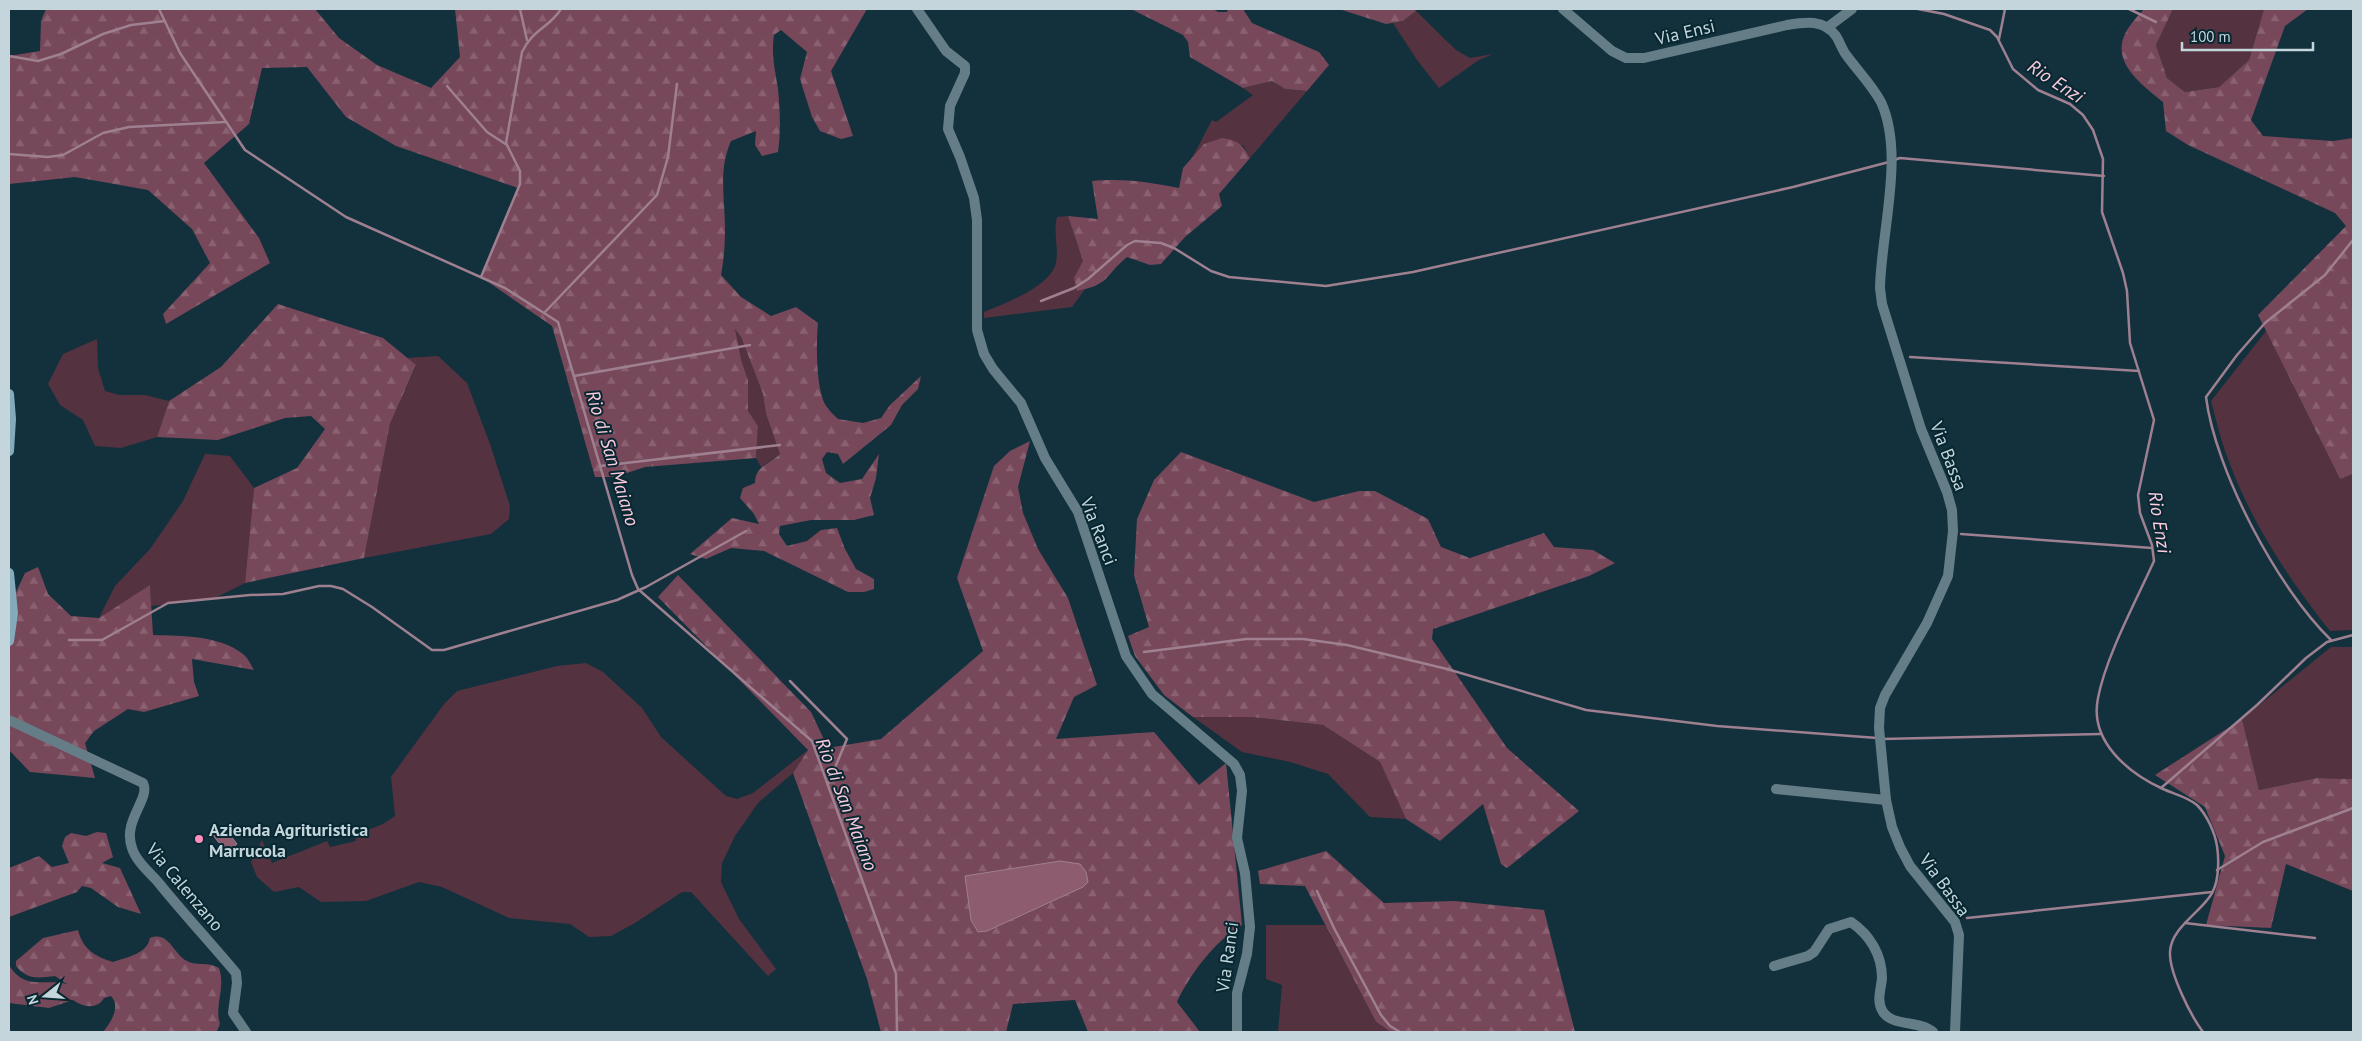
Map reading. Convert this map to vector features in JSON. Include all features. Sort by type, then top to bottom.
[{"type":"street","name":"Via Ranci","points":[[917,9],[946,51],[965,66],[965,73],[950,106],[948,129],[974,198],[977,330],[984,354],[993,369],[1021,403],[1045,458],[1078,512],[1126,656],[1152,694],[1234,764],[1240,776],[1242,791],[1237,838],[1245,872],[1250,927],[1247,954],[1237,993],[1237,1032]]},
{"type":"street","name":"Via Ensi","points":[[1563,9],[1612,51],[1626,58],[1644,58],[1805,22],[1819,23],[1828,27]]},
{"type":"street","points":[[1828,27],[1852,9]]},
{"type":"street","name":"Via Bassa","points":[[1828,27],[1880,102],[1888,122],[1891,161],[1880,274],[1881,296],[1921,429],[1947,492],[1952,510],[1953,531],[1948,576],[1927,623],[1885,695],[1880,708],[1880,738],[1886,800],[1892,827],[1910,866],[1956,922],[1960,950],[1955,1032]]},
{"type":"street","points":[[9,394],[11,419],[9,452]]},
{"type":"street","points":[[9,574],[13,613],[9,641]]},
{"type":"street","name":"Via Calenzano","points":[[9,720],[143,783],[146,789],[145,796],[136,810],[130,826],[132,848],[173,901],[236,973],[237,983],[233,1013],[246,1032]]},
{"type":"street","points":[[1776,789],[1886,800]]},
{"type":"street","points":[[1774,966],[1808,956],[1814,952],[1828,929],[1851,922],[1869,938],[1880,957],[1882,978],[1879,994],[1883,1012],[1888,1018],[1918,1025],[1933,1032]]},
{"type":"shaded area","points":[[2173,9],[2264,9],[2249,60],[2219,87],[2185,92],[2167,78],[2156,45]]},
{"type":"shaded area","points":[[1416,11],[1456,50],[1470,58],[1493,54],[1479,60],[1439,88],[1417,60],[1393,23],[1403,21]]},
{"type":"shaded area","points":[[1272,81],[1285,89],[1307,91],[1250,158],[1243,145],[1192,158],[1212,120],[1216,122],[1253,95],[1243,88]]},
{"type":"shaded area","points":[[1068,216],[1083,261],[1077,291],[1085,289],[1072,307],[984,318],[984,312],[1025,294],[1045,280],[1052,272],[1057,257],[1057,217]]},
{"type":"shaded area","points":[[734,328],[741,337],[763,394],[766,414],[780,454],[761,467],[756,458],[758,426],[748,411],[748,380]]},
{"type":"shaded area","points":[[2266,331],[2340,479],[2353,474],[2353,630],[2330,631],[2299,590],[2271,548],[2247,503],[2236,480],[2220,435],[2211,401]]},
{"type":"shaded area","points":[[97,339],[98,368],[105,391],[119,395],[145,395],[169,401],[157,437],[121,448],[95,446],[83,420],[60,405],[48,384],[63,354]]},
{"type":"shaded area","points":[[438,356],[467,383],[490,444],[510,506],[509,519],[491,534],[364,558],[390,424],[416,366],[407,358]]},
{"type":"shaded area","points":[[205,454],[230,456],[254,488],[245,583],[213,599],[151,606],[150,586],[99,618],[115,586],[150,549],[183,501]]},
{"type":"shaded area","points":[[2331,647],[2353,647],[2353,779],[2317,778],[2259,790],[2242,719]]},
{"type":"shaded area","points":[[586,663],[603,672],[642,708],[661,737],[726,796],[737,799],[753,793],[808,750],[793,773],[758,803],[735,836],[722,863],[721,882],[739,919],[776,969],[768,976],[691,892],[682,892],[635,923],[611,936],[589,937],[570,924],[509,918],[442,887],[419,882],[366,901],[321,902],[299,887],[274,892],[257,877],[251,862],[262,840],[272,863],[327,841],[330,847],[356,841],[355,835],[383,824],[395,816],[391,777],[444,704],[457,691],[557,666]]},
{"type":"shaded area","points":[[1193,717],[1252,717],[1323,725],[1380,762],[1406,819],[1370,817],[1328,774],[1290,762],[1242,752]]},
{"type":"shaded area","points":[[222,825],[237,844],[227,853],[212,834]]},
{"type":"shaded area","points":[[1060,861],[1080,864],[1086,872],[1088,882],[1083,887],[987,931],[978,932],[971,920],[965,876]]},
{"type":"shaded area","points":[[1266,925],[1325,925],[1376,1022],[1391,1032],[1278,1032],[1282,985],[1266,979]]},
{"type":"green space","points":[[46,9],[315,9],[339,38],[377,65],[431,88],[460,57],[455,9],[867,9],[831,71],[853,136],[841,139],[820,131],[812,117],[800,79],[807,52],[781,30],[774,35],[773,55],[780,112],[778,152],[762,156],[755,145],[756,131],[731,141],[723,173],[725,235],[721,275],[741,297],[771,316],[796,307],[818,323],[817,353],[820,387],[825,404],[838,419],[863,423],[881,418],[890,405],[921,376],[918,389],[902,405],[891,425],[843,464],[838,454],[827,452],[822,459],[826,473],[840,483],[862,479],[879,454],[876,478],[870,498],[874,515],[854,520],[811,520],[780,526],[779,534],[787,546],[807,541],[821,530],[837,528],[845,549],[856,569],[874,579],[874,589],[864,592],[848,592],[764,551],[731,548],[706,559],[690,554],[732,518],[759,524],[754,514],[740,498],[743,488],[755,483],[760,469],[780,454],[766,414],[763,394],[741,337],[735,329],[741,359],[748,380],[748,411],[758,426],[756,458],[645,467],[615,477],[595,477],[552,326],[481,277],[518,188],[396,146],[346,117],[307,67],[262,68],[249,124],[204,163],[259,238],[270,263],[166,324],[163,314],[210,263],[192,229],[148,190],[75,177],[9,184],[9,56],[40,51],[41,21]]},
{"type":"green space","points":[[1131,9],[1213,9],[1218,12],[1227,12],[1228,9],[1243,9],[1252,23],[1319,52],[1329,65],[1307,91],[1285,89],[1272,81],[1243,88],[1190,57],[1188,42],[1183,35]]},
{"type":"green space","points":[[1339,9],[1414,9],[1416,11],[1403,21],[1386,24]]},
{"type":"green space","points":[[2144,9],[2173,9],[2156,45],[2167,78],[2185,92],[2219,87],[2249,60],[2264,9],[2308,9],[2285,26],[2251,120],[2263,136],[2333,141],[2353,138],[2353,474],[2340,479],[2258,315],[2346,226],[2335,213],[2188,145],[2166,131],[2163,102],[2131,73],[2122,55],[2125,34]]},
{"type":"green space","points":[[1222,138],[1239,144],[1250,158],[1219,194],[1222,206],[1185,237],[1161,264],[1150,265],[1127,257],[1102,282],[1077,291],[1074,278],[1083,261],[1068,216],[1098,219],[1092,181],[1136,181],[1179,188],[1183,168],[1204,144]]},
{"type":"green space","points":[[278,304],[383,338],[416,365],[390,424],[364,558],[245,583],[254,488],[297,468],[325,429],[311,416],[285,418],[218,440],[157,437],[169,401],[221,367]]},
{"type":"green space","points":[[1030,441],[1018,487],[1023,513],[1038,549],[1068,598],[1097,685],[1074,697],[1056,739],[1154,732],[1199,785],[1226,763],[1242,925],[1204,959],[1177,1002],[1200,1032],[1088,1032],[1075,1000],[1013,1004],[1006,1032],[881,1032],[867,979],[793,773],[808,750],[658,597],[678,575],[811,712],[828,748],[881,739],[983,651],[957,578],[994,466],[1010,451]]},
{"type":"green space","points":[[1181,452],[1314,502],[1359,491],[1375,491],[1428,519],[1441,547],[1470,558],[1544,533],[1554,547],[1593,550],[1615,563],[1589,576],[1433,629],[1432,639],[1507,748],[1579,811],[1507,868],[1501,864],[1483,804],[1440,841],[1406,819],[1380,762],[1323,725],[1252,717],[1193,717],[1164,695],[1135,656],[1128,636],[1149,627],[1134,575],[1137,519],[1154,480]]},
{"type":"green space","points":[[38,567],[48,594],[71,616],[99,618],[150,585],[153,635],[200,638],[223,643],[243,654],[254,670],[192,659],[194,682],[199,696],[144,712],[128,709],[94,731],[85,743],[95,778],[30,772],[9,750],[9,607],[25,573]]},
{"type":"green space","points":[[2242,719],[2259,790],[2317,778],[2353,779],[2353,891],[2286,864],[2271,928],[2206,925],[2225,856],[2205,807],[2155,775]]},
{"type":"green space","points":[[97,832],[106,833],[113,857],[102,863],[120,868],[141,914],[118,907],[91,888],[82,886],[77,892],[9,917],[9,868],[39,856],[52,867],[69,863],[62,846],[65,837],[71,833],[86,836]]},
{"type":"green space","points":[[1326,851],[1384,903],[1455,901],[1544,910],[1575,1032],[1391,1032],[1376,1022],[1305,886],[1260,884],[1258,871]]},
{"type":"green space","points":[[78,930],[80,937],[90,951],[113,962],[141,951],[145,948],[150,938],[161,937],[185,960],[219,968],[221,975],[218,1010],[220,1024],[217,1031],[103,1032],[112,1019],[115,1010],[114,1000],[111,996],[104,998],[94,1006],[81,1004],[73,1000],[49,1008],[9,1003],[9,965],[15,973],[28,981],[67,984],[55,976],[33,977],[24,974],[16,966],[16,961],[43,938]]},
{"type":"waterway","name":"Rio di San Maiano","points":[[159,9],[180,53],[245,150],[346,217],[505,288],[558,322],[632,575],[638,589],[812,741],[896,974],[897,1032]]},
{"type":"waterway","points":[[520,9],[527,40]]},
{"type":"waterway","points":[[481,277],[520,184],[520,171],[506,143],[522,52],[531,38],[561,9]]},
{"type":"waterway","name":"Rio Enzi","points":[[1918,9],[1944,14],[1990,30],[1997,37],[2013,69],[2038,90],[2070,104],[2083,115],[2093,130],[2103,159],[2102,212],[2123,273],[2127,291],[2130,343],[2154,420],[2138,495],[2140,513],[2152,545],[2154,561],[2108,664],[2098,698],[2097,714],[2099,728],[2105,741],[2125,765],[2150,782],[2193,802],[2201,809],[2210,824],[2217,846],[2218,863],[2215,886],[2209,898],[2176,934],[2170,952],[2177,982],[2187,1005],[2203,1032]]},
{"type":"waterway","points":[[1999,39],[2005,9]]},
{"type":"waterway","points":[[2129,9],[2156,22]]},
{"type":"waterway","points":[[9,56],[38,61],[61,54],[103,34],[131,25],[165,21]]},
{"type":"waterway","points":[[545,312],[657,195],[668,157],[677,84]]},
{"type":"waterway","points":[[447,86],[487,132],[507,145]]},
{"type":"waterway","points":[[9,154],[48,157],[63,155],[103,133],[129,127],[225,122]]},
{"type":"waterway","points":[[1894,160],[1900,158],[2104,176]]},
{"type":"waterway","points":[[1041,301],[1074,288],[1088,279],[1127,245],[1135,241],[1161,243],[1174,248],[1211,271],[1229,277],[1326,286],[1413,272],[1793,187],[1889,162]]},
{"type":"waterway","points":[[2331,640],[2290,591],[2252,527],[2222,459],[2206,397],[2237,355],[2265,323],[2325,275],[2353,240]]},
{"type":"waterway","points":[[574,376],[750,345]]},
{"type":"waterway","points":[[1910,357],[2139,371]]},
{"type":"waterway","points":[[600,466],[780,445]]},
{"type":"waterway","points":[[69,640],[102,640],[168,603],[250,595],[283,594],[319,586],[331,586],[343,589],[372,607],[432,650],[444,650],[617,600],[646,587],[746,531]]},
{"type":"waterway","points":[[1961,534],[2152,548]]},
{"type":"waterway","points":[[2161,788],[2257,705],[2306,658],[2327,642],[2353,635]]},
{"type":"waterway","points":[[1144,652],[1246,639],[1303,639],[1347,645],[1447,669],[1586,710],[1717,726],[1877,738]]},
{"type":"waterway","points":[[790,681],[847,739],[828,784]]},
{"type":"waterway","points":[[1883,739],[2101,734]]},
{"type":"waterway","points":[[2217,870],[2263,842],[2353,808]]},
{"type":"waterway","points":[[1317,891],[1334,928],[1381,1015],[1390,1026],[1400,1032]]},
{"type":"waterway","points":[[1967,918],[2212,892]]},
{"type":"waterway","points":[[2185,923],[2315,938]]},
{"type":"place","name":"Azienda Agrituristica Marrucola","points":[[199,839]]}]
